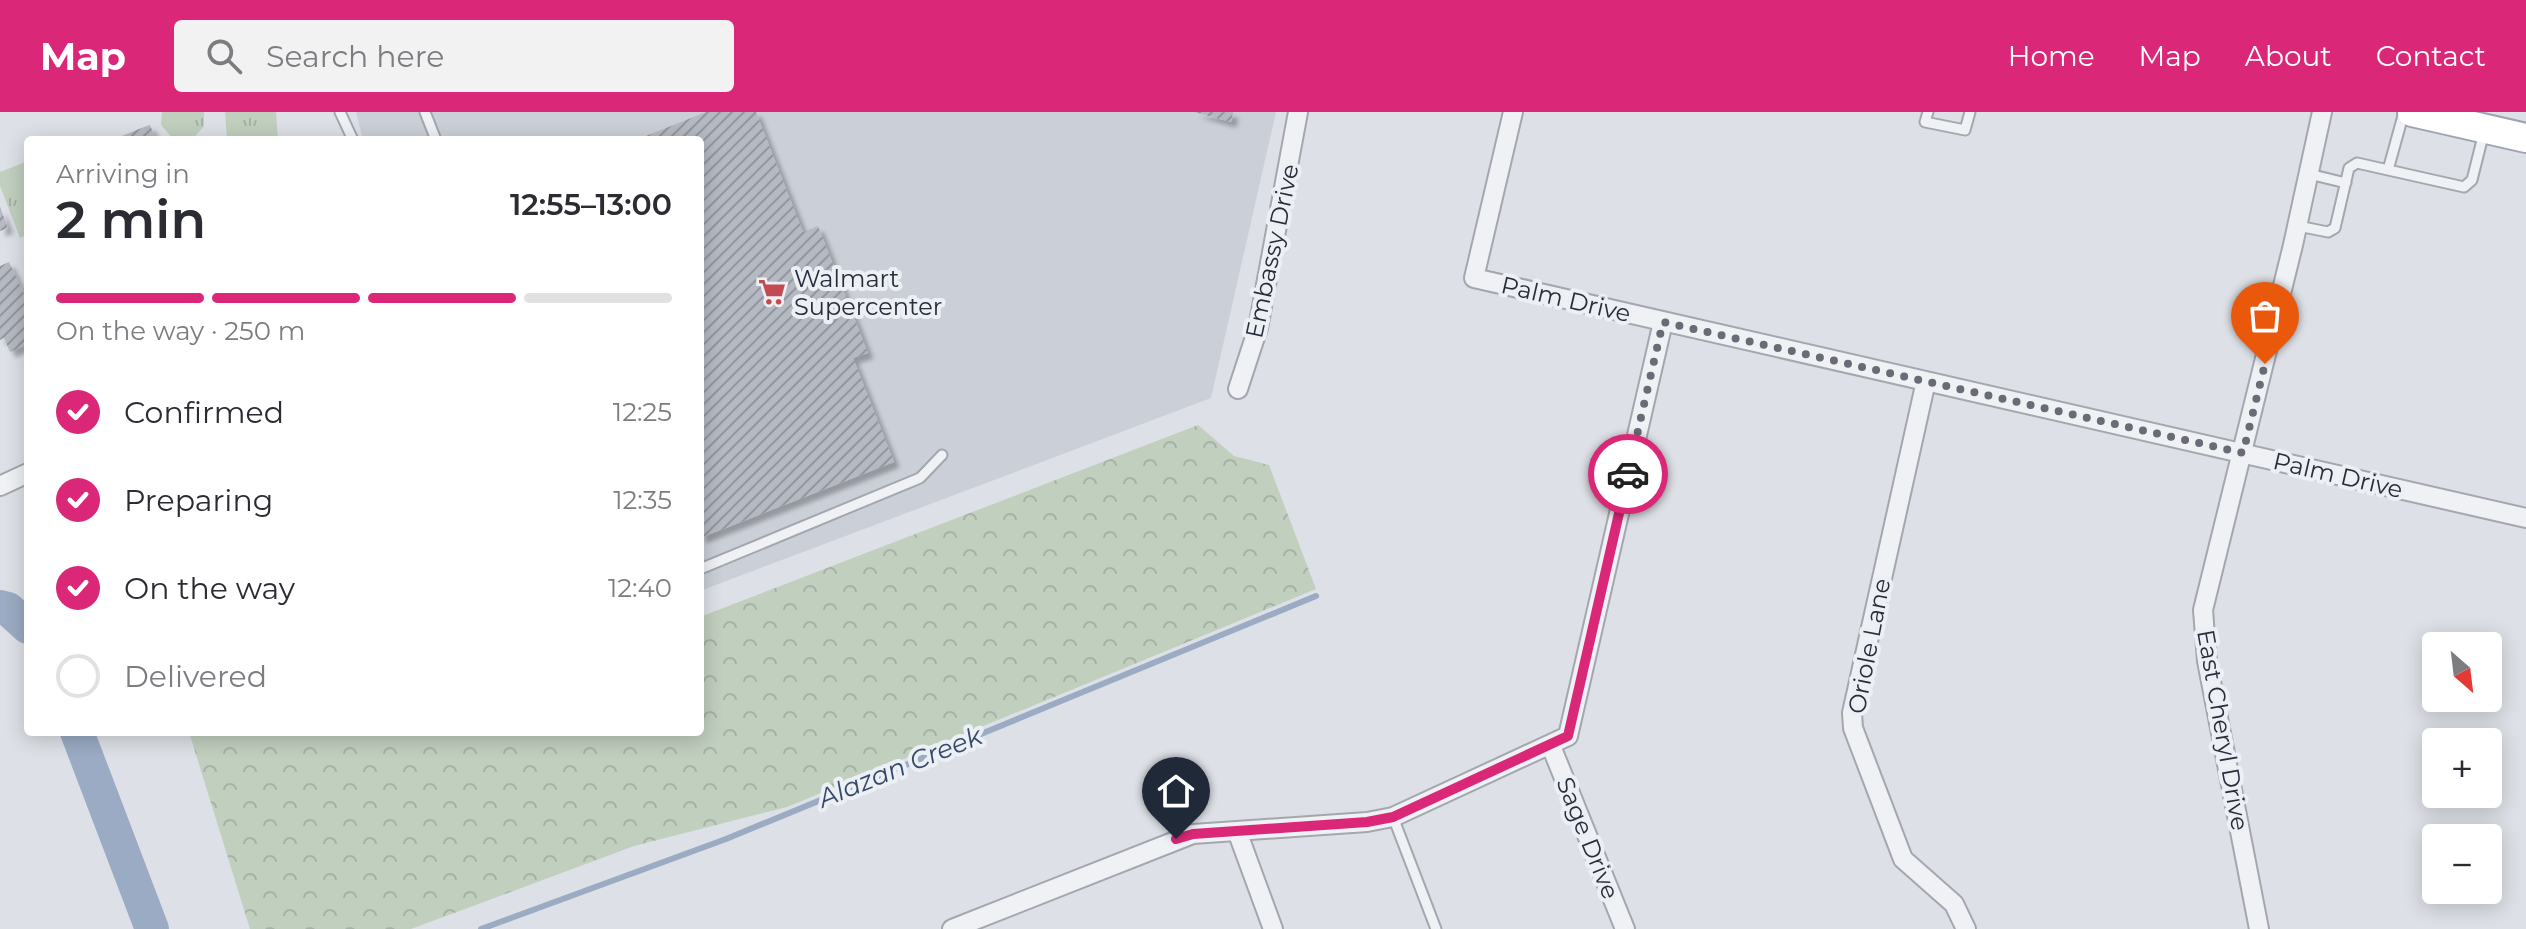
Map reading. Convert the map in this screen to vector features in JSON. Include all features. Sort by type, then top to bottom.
[{"type":"main road","points":[[2429,114],[2503,130]]},
{"type":"street","name":"Embassy Drive","points":[[1238,389],[1258,328],[1298,112]]},
{"type":"street","name":"Palm Drive","points":[[1513,112],[1474,278],[2526,518]]},
{"type":"street","name":"East Cheryl Drive","points":[[2259,929],[2204,631],[2203,610],[2298,226],[2322,112]]},
{"type":"street","points":[[952,929],[1159,844],[1193,834],[1367,822],[1393,817],[1568,736],[1663,322]]},
{"type":"street","name":"Oriole Lane","points":[[1926,381],[1852,713],[1853,728],[1903,859],[1954,904],[1966,929]]},
{"type":"street","points":[[0,486],[24,475]]},
{"type":"street","name":"Sage Drive","points":[[1551,746],[1625,929]]},
{"type":"street","points":[[1237,831],[1273,929]]},
{"type":"lane","points":[[340,112],[351,136]]},
{"type":"lane","points":[[425,112],[434,136]]},
{"type":"lane","points":[[1928,112],[1925,122],[1965,130],[1970,112]]},
{"type":"lane","points":[[2388,170],[2404,112]]},
{"type":"lane","points":[[2298,226],[2328,232],[2335,228],[2349,168],[2357,163],[2464,187],[2472,180],[2503,130]]},
{"type":"lane","points":[[2309,174],[2346,183]]},
{"type":"lane","points":[[704,567],[920,478],[942,455]]},
{"type":"lane","points":[[1393,817],[1436,929]]},
{"type":"shaded area","points":[[356,112],[1276,112],[1211,398],[704,589],[704,136],[362,136]]},
{"type":"green space","points":[[162,112],[204,112],[204,126],[195,136],[171,136],[161,125]]},
{"type":"green space","points":[[225,112],[276,112],[278,136],[227,136]]},
{"type":"green space","points":[[24,163],[24,236],[20,238],[0,186],[0,172]]},
{"type":"green space","points":[[1198,425],[1234,456],[1269,465],[1316,589],[787,807],[634,846],[411,929],[250,929],[190,736],[704,736],[704,615]]},
{"type":"building","name":"Walmart Supercenter","points":[[706,112],[756,112],[803,232],[818,226],[868,353],[853,358],[894,462],[704,536],[704,136],[646,136]]},
{"type":"building","points":[[1194,112],[1233,112],[1231,122]]},
{"type":"building","points":[[150,125],[154,136],[122,136]]},
{"type":"building","points":[[0,207],[8,228],[0,231]]},
{"type":"building","points":[[9,262],[24,294],[24,346],[10,352],[4,338],[0,340],[0,266]]},
{"type":"waterway","name":"Alazan Creek","points":[[481,929],[726,839],[1316,596]]},
{"type":"waterway","name":"Alazan Creek","points":[[0,607],[8,609],[24,623]]},
{"type":"waterway","name":"Alazan Creek","points":[[79,736],[152,929]]},
{"type":"way so far","points":[[1628,474],[1663,322],[2243,453],[2265,364]]},
{"type":"place","name":"Walmart Supercenter","points":[[772,292]]},
{"type":"route","points":[[1176,839],[1193,834],[1367,822],[1393,817],[1568,736],[1628,474]]}]
